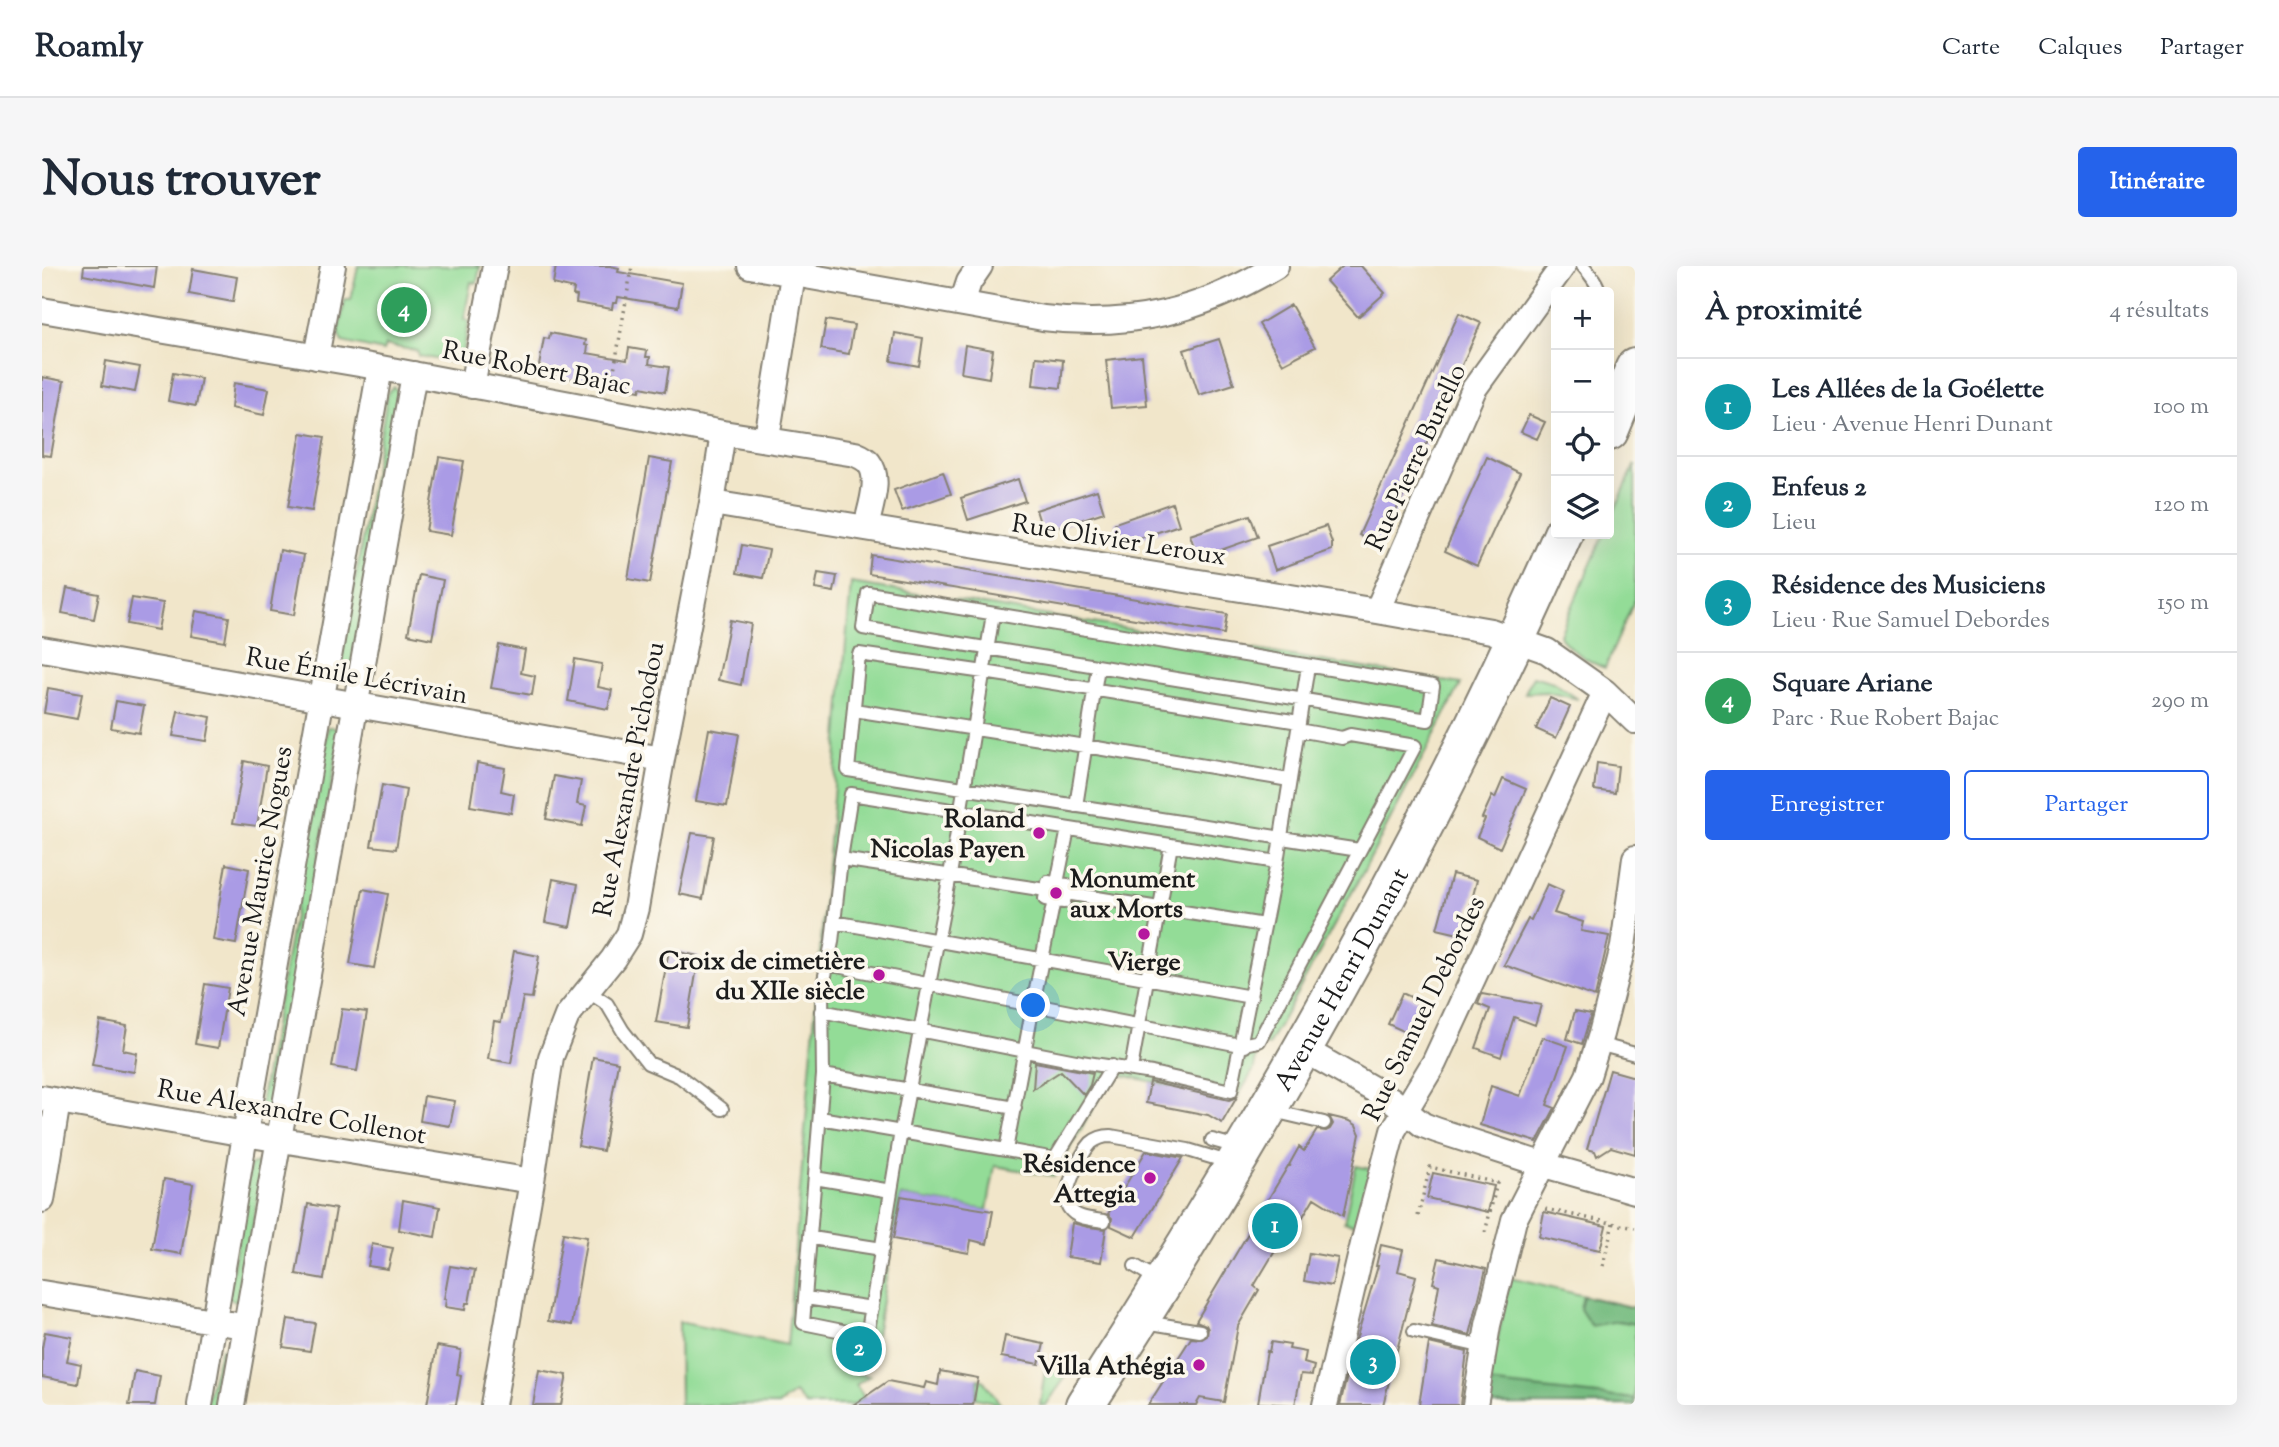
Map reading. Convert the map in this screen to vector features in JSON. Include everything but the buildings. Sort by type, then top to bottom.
[{"type":"main road","points":[[1614,419],[1635,368]]},
{"type":"main road","name":"Avenue Henri Dunant","points":[[1085,1405],[1140,1321],[1149,1274],[1231,1151],[1268,1110],[1380,909],[1516,638],[1561,539]]},
{"type":"street","points":[[316,357],[332,266]]},
{"type":"street","points":[[472,386],[495,266]]},
{"type":"street","points":[[750,266],[1065,320],[1111,321],[1176,311],[1243,286],[1276,266]]},
{"type":"street","points":[[962,303],[969,282],[980,266]]},
{"type":"street","name":"Rue Pierre Burello","points":[[1377,611],[1474,389],[1563,266]]},
{"type":"street","points":[[767,438],[793,275]]},
{"type":"street","name":"Rue Robert Bajac","points":[[42,310],[414,374],[723,433],[855,454],[868,461],[874,471],[875,480],[866,528]]},
{"type":"street","name":"Avenue Maurice Nogues","points":[[200,1405],[380,368]]},
{"type":"street","points":[[232,1405],[414,374]]},
{"type":"street","name":"Rue Alexandre Pichodou","points":[[493,1405],[551,1057],[567,1016],[613,959],[629,933],[636,908],[723,433]]},
{"type":"street","name":"Rue Olivier Leroux","points":[[712,503],[1491,631],[1547,651],[1632,713]]},
{"type":"street","name":"Rue Émile Lécrivain","points":[[42,649],[662,759]]},
{"type":"street","name":"Rue Samuel Debordes","points":[[1325,1405],[1393,1131],[1434,1063],[1605,692]]},
{"type":"street","points":[[1475,1405],[1484,1347],[1514,1220],[1588,1076],[1598,1044],[1623,947],[1635,858]]},
{"type":"street","points":[[1303,1049],[1392,1100],[1423,1125],[1544,1165],[1635,1191]]},
{"type":"street","points":[[42,1200],[50,1099]]},
{"type":"street","name":"Rue Alexandre Collenot","points":[[50,1099],[532,1181]]},
{"type":"street","points":[[42,1293],[246,1326]]},
{"type":"lane","points":[[1583,266],[1598,287]]},
{"type":"lane","points":[[868,593],[993,614],[1433,686],[1428,720],[863,628],[868,593]]},
{"type":"lane","points":[[993,614],[961,813],[901,1131],[867,1336],[803,1323],[812,1238],[823,1074],[822,989],[851,794],[961,813],[1277,862]]},
{"type":"lane","points":[[1240,1045],[1259,1041],[1415,747],[1350,734],[1342,738],[1298,726],[1094,689],[859,654],[848,770],[1359,850]]},
{"type":"lane","points":[[821,1011],[1131,1069],[1231,1091],[1277,862],[1308,666]]},
{"type":"lane","points":[[1076,806],[1098,667]]},
{"type":"lane","points":[[854,710],[1289,780]]},
{"type":"lane","points":[[1006,1150],[1068,829]]},
{"type":"lane","points":[[1131,1069],[1171,845]]},
{"type":"lane","points":[[841,859],[1264,925]]},
{"type":"lane","points":[[834,922],[1251,997]]},
{"type":"lane","points":[[827,964],[1257,1049]]},
{"type":"lane","points":[[587,991],[607,1004],[623,1031],[648,1063],[679,1076],[723,1109]]},
{"type":"lane","points":[[1598,1044],[1635,1054]]},
{"type":"lane","points":[[820,1118],[1055,1159],[1112,1066]]},
{"type":"lane","points":[[823,1074],[1015,1108]]},
{"type":"lane","points":[[1268,1110],[1324,1123]]},
{"type":"lane","points":[[1104,1221],[1074,1213],[1068,1206],[1065,1194],[1089,1145],[1104,1136],[1188,1150],[1231,1151]]},
{"type":"lane","points":[[815,1178],[891,1191]]},
{"type":"lane","points":[[812,1238],[882,1249]]},
{"type":"lane","points":[[806,1298],[872,1308]]},
{"type":"lane","points":[[1140,1321],[1200,1331]]},
{"type":"lane","points":[[1414,1331],[1484,1347]]},
{"type":"path","points":[[607,411],[632,266]]},
{"type":"path","points":[[1418,1216],[1430,1167],[1497,1183],[1485,1233]]},
{"type":"path","points":[[1540,1208],[1635,1228]]},
{"type":"path","points":[[1603,1266],[1613,1223]]},
{"type":"green space","points":[[358,266],[480,266],[477,283],[471,282],[464,319],[469,321],[462,359],[452,362],[418,356],[418,351],[385,345],[383,351],[342,342],[338,333],[345,300],[351,300]]},
{"type":"green space","points":[[394,387],[398,391],[397,403],[350,677],[342,679],[338,677],[388,392]]},
{"type":"green space","points":[[1635,464],[1635,599],[1605,668],[1572,649],[1560,634],[1602,539],[1614,539],[1614,512]]},
{"type":"green space","points":[[851,583],[1461,684],[1268,1046],[1258,1044],[1254,1069],[1236,1100],[1113,1073],[1054,1176],[995,1166],[987,1210],[901,1196],[871,1362],[856,1359],[854,1373],[869,1376],[856,1385],[864,1397],[853,1405],[805,1405],[795,1393],[778,1405],[680,1405],[679,1322],[787,1345]]},
{"type":"green space","points":[[1533,676],[1553,682],[1578,699],[1546,692],[1525,693]]},
{"type":"green space","points":[[328,727],[341,732],[273,1113],[266,1115],[259,1110]]},
{"type":"green space","points":[[258,1163],[263,1166],[241,1299],[235,1301],[228,1297],[250,1165]]},
{"type":"green space","points":[[1356,1166],[1371,1169],[1359,1225],[1344,1222]]},
{"type":"green space","points":[[1510,1278],[1635,1308],[1635,1405],[1484,1405]]},
{"type":"green space","points":[[1583,1296],[1635,1308],[1635,1324],[1618,1321],[1591,1326],[1580,1309]]},
{"type":"green space","points":[[221,1348],[228,1351],[232,1357],[224,1405],[205,1405]]},
{"type":"green space","points":[[1045,1370],[1067,1375],[1046,1405],[1040,1405]]},
{"type":"green space","points":[[978,1379],[983,1380],[1001,1405],[975,1398]]},
{"type":"green space","points":[[1487,1383],[1635,1399],[1635,1405],[1484,1405]]},
{"type":"place","name":"Square Ariane","points":[[404,310]]},
{"type":"place","name":"Roland Nicolas Payen","points":[[1039,833]]},
{"type":"place","name":"Monument aux Morts","points":[[1056,893]]},
{"type":"place","name":"Vierge","points":[[1144,934]]},
{"type":"place","name":"Croix de cimetière du XIIe siècle","points":[[879,975]]},
{"type":"place","name":"Résidence Attegia","points":[[1150,1178]]},
{"type":"place","name":"Les Allées de la Goélette","points":[[1275,1226]]},
{"type":"place","name":"Enfeus 2","points":[[859,1349]]},
{"type":"place","name":"Résidence des Musiciens","points":[[1373,1362]]},
{"type":"place","name":"Villa Athégia","points":[[1199,1365]]}]
